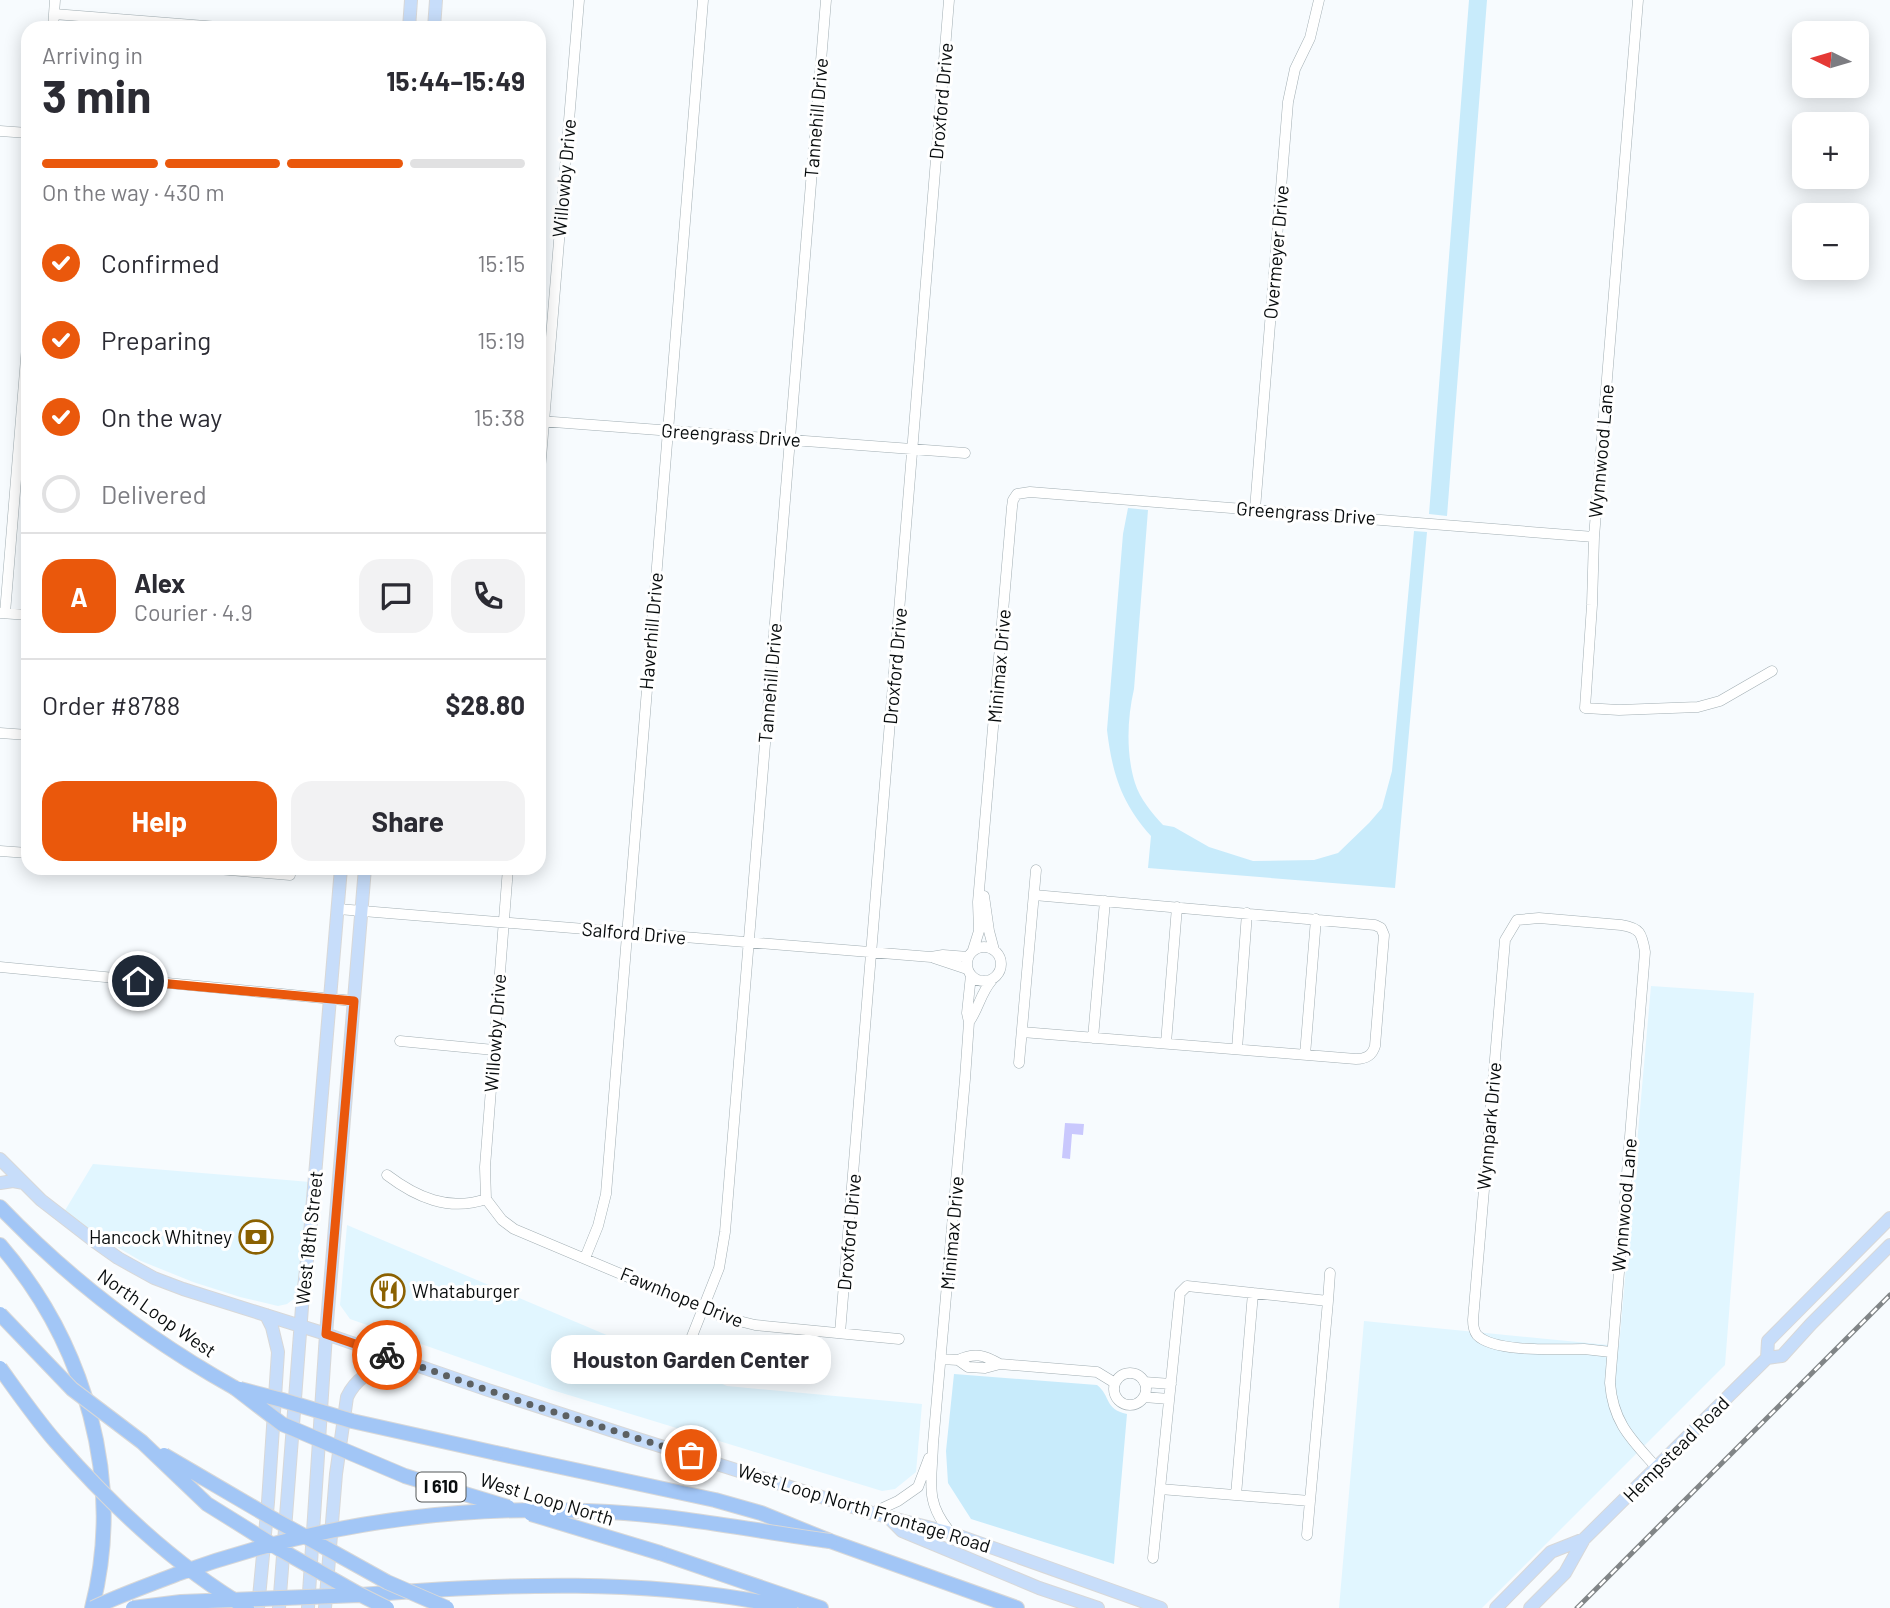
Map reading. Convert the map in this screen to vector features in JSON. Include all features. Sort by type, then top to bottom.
[{"type":"highway","name":"North Loop West","points":[[0,1207],[74,1277],[118,1311],[190,1363],[235,1388]]},
{"type":"highway","points":[[0,1245],[20,1268],[55,1324],[75,1365],[91,1414],[101,1466],[104,1508],[102,1550],[92,1608]]},
{"type":"highway","points":[[0,1314],[72,1389],[142,1442],[207,1504],[281,1550],[387,1608]]},
{"type":"highway","points":[[0,1368],[54,1440],[111,1501],[167,1552],[247,1608]]},
{"type":"highway","points":[[235,1388],[352,1421],[715,1500],[761,1513],[830,1541],[1017,1608]]},
{"type":"highway","name":"West Loop North","points":[[235,1388],[282,1424],[404,1476],[660,1553],[821,1608]]},
{"type":"highway","points":[[142,1442],[387,1582],[447,1608]]},
{"type":"highway","points":[[92,1608],[158,1581],[302,1537],[360,1525],[440,1514],[552,1510],[654,1515],[830,1541]]},
{"type":"highway","points":[[133,1608],[181,1602],[564,1586],[684,1592],[790,1608]]},
{"type":"highway","points":[[299,1608],[360,1595]]},
{"type":"main road","points":[[410,21],[411,0]]},
{"type":"main road","points":[[434,21],[436,0]]},
{"type":"main road","name":"West 18th Street","points":[[279,1608],[340,875]]},
{"type":"main road","name":"West 18th Street","points":[[308,1608],[326,1334],[364,875]]},
{"type":"main road","name":"West Loop North Frontage Road","points":[[0,1159],[41,1200],[118,1258],[154,1278],[519,1401],[872,1513],[951,1533],[1161,1608]]},
{"type":"main road","points":[[0,1183],[25,1183]]},
{"type":"main road","name":"Hempstead Road","points":[[1767,1358],[1768,1341],[1890,1218]]},
{"type":"main road","points":[[311,1223],[335,1231]]},
{"type":"main road","name":"Hempstead Road","points":[[1530,1608],[1565,1573],[1584,1539],[1767,1358],[1782,1356],[1890,1245]]},
{"type":"main road","points":[[258,1608],[278,1352],[276,1338],[266,1315]]},
{"type":"main road","points":[[325,1608],[336,1474],[347,1397],[361,1377],[398,1360]]},
{"type":"main road","points":[[889,1517],[902,1531],[1039,1588],[1098,1608]]},
{"type":"main road","name":"Hempstead Road","points":[[1496,1608],[1551,1552],[1584,1539]]},
{"type":"street","points":[[54,21],[55,0]]},
{"type":"street","name":"Willowby Drive","points":[[546,366],[579,0]]},
{"type":"street","name":"Haverhill Drive","points":[[585,1258],[598,1226],[606,1194],[703,0]]},
{"type":"street","name":"Tannehill Drive","points":[[683,1359],[719,1268],[725,1232],[826,0]]},
{"type":"street","name":"Droxford Drive","points":[[840,1333],[949,0]]},
{"type":"street","name":"Overmeyer Drive","points":[[1255,509],[1289,102],[1295,69],[1310,38],[1319,0]]},
{"type":"street","name":"Wynnwood Lane","points":[[1638,0],[1594,537],[1585,708],[1619,710],[1698,707],[1720,701],[1772,671]]},
{"type":"street","points":[[54,14],[142,21]]},
{"type":"street","points":[[0,131],[21,132]]},
{"type":"street","name":"Greengrass Drive","points":[[546,421],[965,453]]},
{"type":"street","points":[[21,429],[3,613],[21,614]]},
{"type":"street","name":"Greengrass Drive","points":[[1017,494],[1030,492],[1594,537]]},
{"type":"street","points":[[15,494],[21,494]]},
{"type":"street","name":"Minimax Drive","points":[[971,954],[979,931],[978,902],[1012,507],[1017,494]]},
{"type":"street","points":[[0,733],[21,734]]},
{"type":"street","points":[[0,851],[21,852]]},
{"type":"street","points":[[1019,1063],[1036,870]]},
{"type":"street","name":"Willowby Drive","points":[[486,1199],[485,1167],[507,875]]},
{"type":"street","name":"Minimax Drive","points":[[981,881],[994,950]]},
{"type":"street","points":[[1022,1032],[1362,1059],[1373,1052],[1375,1046],[1384,942],[1381,928],[1376,925],[1034,895]]},
{"type":"street","points":[[1093,1038],[1105,901]]},
{"type":"street","points":[[1166,1044],[1177,907]]},
{"type":"street","name":"Salford Drive","points":[[338,909],[931,957],[971,954]]},
{"type":"street","points":[[1237,1049],[1247,913]]},
{"type":"street","name":"Wynnwood Lane","points":[[1517,920],[1539,918],[1621,925],[1630,926],[1641,933],[1645,952],[1610,1383],[1616,1414],[1627,1435],[1657,1468]]},
{"type":"street","points":[[1305,1055],[1316,919]]},
{"type":"street","name":"Wynnpark Drive","points":[[1517,920],[1505,940],[1473,1328],[1477,1335],[1487,1342],[1504,1345],[1556,1351],[1584,1349],[1611,1352]]},
{"type":"street","points":[[984,947],[994,950],[1001,958],[999,973],[992,980],[980,981],[969,972],[971,954],[984,947]]},
{"type":"street","name":"Salford Drive","points":[[931,957],[969,972]]},
{"type":"street","points":[[0,967],[354,1001]]},
{"type":"street","name":"Minimax Drive","points":[[951,1533],[934,1510],[931,1496],[933,1444],[969,1022],[969,972]]},
{"type":"street","name":"Minimax Drive","points":[[969,1022],[983,990],[992,980]]},
{"type":"street","points":[[400,1041],[494,1050]]},
{"type":"street","points":[[387,1175],[402,1187],[426,1199],[445,1204],[473,1203],[486,1199]]},
{"type":"street","name":"Fawnhope Drive","points":[[486,1199],[502,1220],[514,1229],[723,1317],[755,1325],[899,1339]]},
{"type":"street","points":[[1307,1535],[1330,1273]]},
{"type":"street","points":[[1153,1558],[1181,1293],[1187,1286],[1328,1301]]},
{"type":"street","points":[[1236,1495],[1253,1293]]},
{"type":"street","points":[[941,1359],[958,1360],[968,1367],[985,1368],[1000,1364],[1097,1372],[1115,1383]]},
{"type":"street","points":[[1132,1373],[1144,1382],[1144,1397],[1137,1404],[1126,1405],[1117,1399],[1115,1383],[1122,1375],[1132,1373]]},
{"type":"street","points":[[1144,1382],[1171,1384]]},
{"type":"street","points":[[1144,1397],[1170,1399]]},
{"type":"street","name":"Minimax Drive","points":[[872,1513],[898,1501],[918,1487],[933,1444]]},
{"type":"street","points":[[1160,1489],[1310,1501]]},
{"type":"shaded area","points":[[1469,0],[1487,0],[1447,516],[1429,514]]},
{"type":"shaded area","points":[[1128,508],[1148,510],[1129,724],[1130,760],[1137,789],[1163,825],[1174,827],[1209,847],[1253,861],[1314,860],[1338,853],[1382,808],[1392,771],[1414,531],[1427,532],[1395,888],[1148,868],[1151,836],[1125,799],[1115,773],[1107,730],[1123,534]]},
{"type":"shaded area","points":[[1651,986],[1754,993],[1725,1365],[1482,1608],[1339,1608],[1364,1321],[1619,1346]]},
{"type":"shaded area","points":[[93,1164],[310,1182],[295,1298],[278,1306],[193,1282],[141,1261],[83,1227],[64,1212]]},
{"type":"shaded area","points":[[347,1225],[727,1386],[922,1404],[916,1472],[895,1489],[882,1491],[549,1389],[350,1319],[340,1305]]},
{"type":"shaded area","points":[[954,1374],[1097,1385],[1111,1406],[1127,1414],[1114,1564],[971,1519],[948,1483],[946,1451]]},
{"type":"water","points":[[1065,1123],[1084,1124],[1083,1135],[1072,1134],[1070,1159],[1062,1158]]},
{"type":"railway","points":[[1577,1608],[1890,1295]]},
{"type":"way so far","points":[[387,1355],[519,1401],[691,1455]]},
{"type":"place","name":"Hancock Whitney","points":[[256,1237]]},
{"type":"place","name":"Whataburger","points":[[388,1291]]},
{"type":"place","name":"Houston Garden Center","points":[[691,1455]]},
{"type":"route","points":[[138,981],[354,1001],[326,1334],[387,1355]]}]
